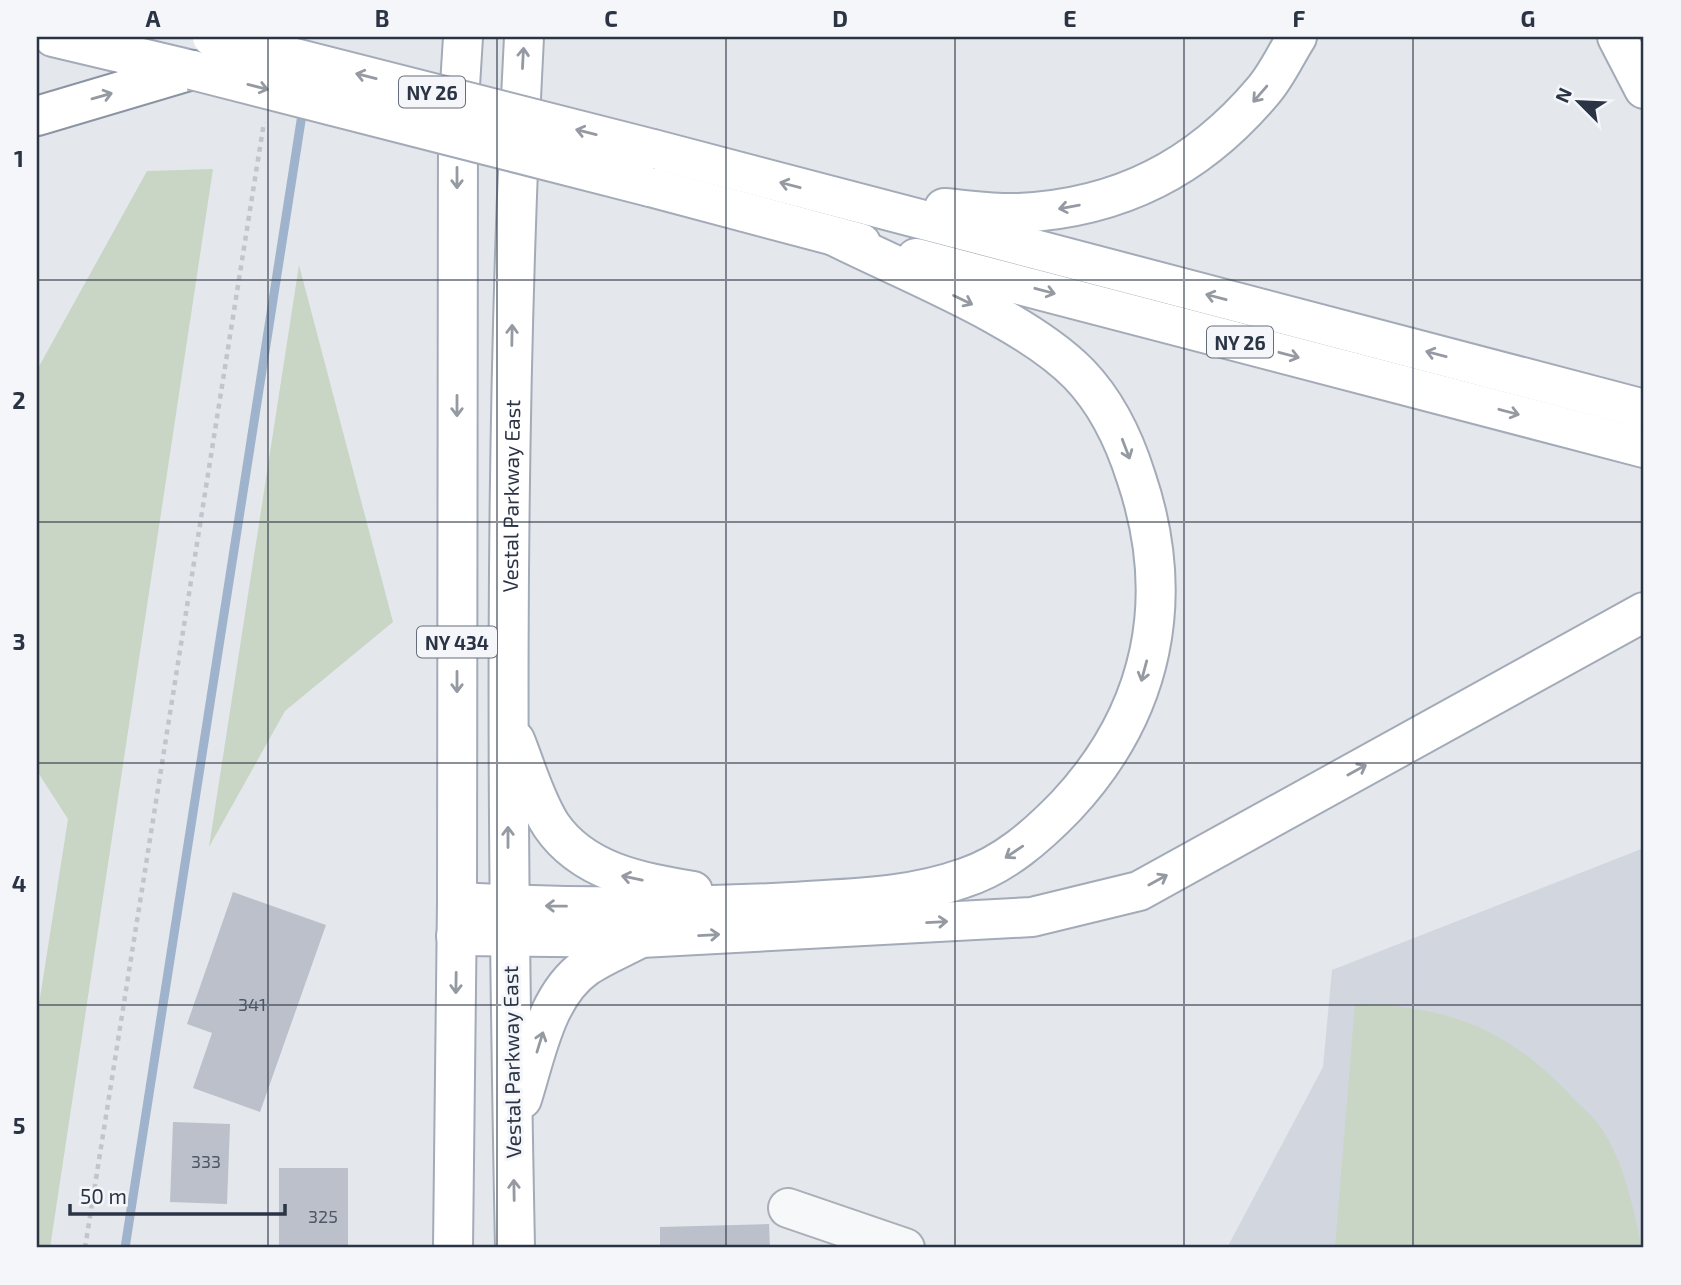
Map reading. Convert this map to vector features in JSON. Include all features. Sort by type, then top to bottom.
[{"type":"main road","name":"NY 26","points":[[52,37],[650,187],[1644,448]]},
{"type":"main road","name":"NY 26","points":[[212,37],[653,149],[1644,409]]},
{"type":"main road","name":"NY 434","points":[[453,1248],[458,118],[463,37]]},
{"type":"main road","name":"Vestal Parkway East","points":[[515,1248],[507,721],[513,242],[524,37]]},
{"type":"main road","points":[[856,203],[1016,213],[1062,209],[1105,200],[1142,187],[1209,147],[1265,90],[1297,37]]},
{"type":"main road","points":[[1617,37],[1644,89]]},
{"type":"main road","points":[[37,116],[192,70]]},
{"type":"main road","points":[[456,919],[509,920],[677,907],[905,895],[968,877],[1010,855],[1041,832],[1096,774],[1136,701],[1154,635],[1157,609],[1150,517],[1125,443],[1103,405],[1079,374],[1035,338],[836,237]]},
{"type":"main road","points":[[509,920],[641,938],[1032,917],[1139,891],[1644,612]]},
{"type":"main road","points":[[507,721],[550,823],[570,848],[607,872],[688,890],[772,903]]},
{"type":"main road","points":[[512,1131],[547,1020],[569,983],[585,968],[641,938]]},
{"type":"lane","points":[[788,1208],[905,1248]]},
{"type":"path","points":[[85,1248],[264,119]]},
{"type":"shaded area","points":[[1644,848],[1644,1248],[1227,1248],[1323,1067],[1332,970]]},
{"type":"green space","points":[[213,169],[50,1248],[37,1248],[37,1017],[68,819],[37,771],[37,370],[147,171]]},
{"type":"green space","points":[[299,265],[393,622],[285,711],[209,847]]},
{"type":"green space","points":[[1355,1004],[1419,1009],[1474,1025],[1500,1038],[1548,1074],[1595,1120],[1609,1142],[1627,1186],[1642,1248],[1335,1248]]},
{"type":"building","points":[[233,892],[326,925],[260,1112],[193,1088],[212,1033],[187,1024]]},
{"type":"building","points":[[173,1122],[230,1124],[227,1204],[170,1202]]},
{"type":"building","points":[[279,1168],[348,1168],[348,1248],[279,1248]]},
{"type":"building","points":[[769,1224],[770,1248],[660,1248],[660,1227]]},
{"type":"waterway","points":[[125,1248],[303,108]]}]
